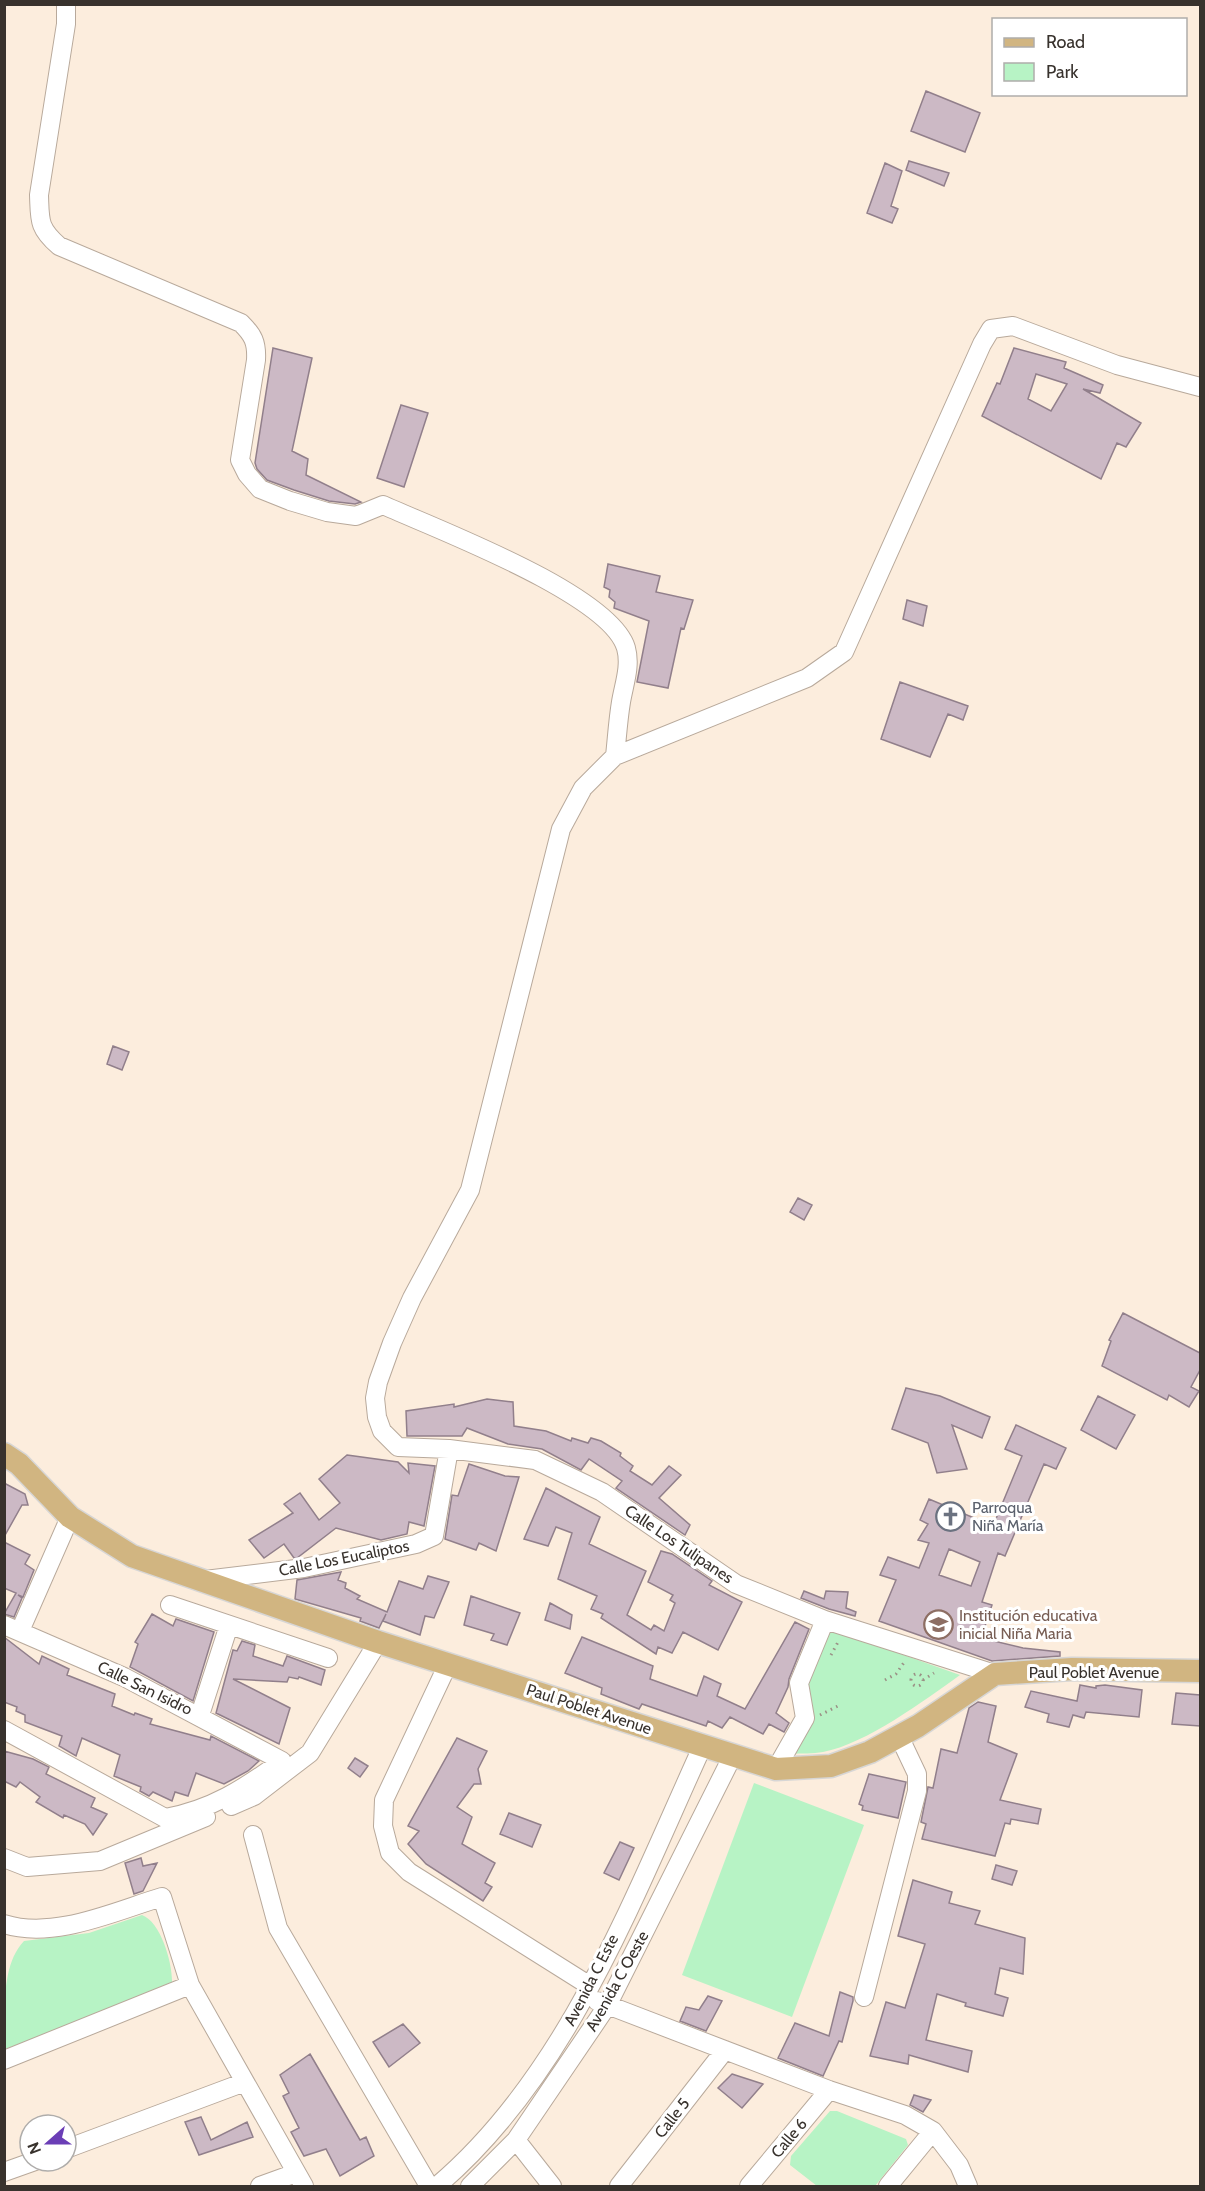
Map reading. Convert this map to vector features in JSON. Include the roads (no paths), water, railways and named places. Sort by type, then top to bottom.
[{"type":"main road","name":"Paul Poblet Avenue","points":[[4,1454],[19,1464],[70,1516],[132,1556],[378,1642],[776,1769],[831,1766],[870,1752],[995,1674],[1072,1669],[1200,1671]]},
{"type":"street","points":[[66,4],[66,24],[39,195],[40,221],[45,234],[59,246],[241,323],[252,335],[257,345],[256,360],[240,460],[247,474],[260,489],[327,512],[356,516],[383,505],[536,574],[599,613],[616,628],[626,648],[628,665],[615,756]]},
{"type":"street","points":[[615,756],[807,678],[844,652],[981,344],[992,329],[1013,326],[1117,365],[1200,387]]},
{"type":"street","name":"Calle Los Tulipanes","points":[[615,756],[583,788],[561,829],[470,1190],[392,1343],[375,1398],[377,1417],[382,1431],[398,1447],[449,1449],[535,1460],[602,1491],[736,1584],[825,1620],[995,1674]]},
{"type":"street","name":"Calle Los Eucaliptos","points":[[200,1581],[304,1568],[417,1544],[434,1536],[449,1449]]},
{"type":"street","points":[[12,1628],[70,1516]]},
{"type":"street","points":[[170,1605],[328,1658]]},
{"type":"street","points":[[776,1769],[805,1718],[799,1683],[825,1620]]},
{"type":"street","points":[[200,1715],[229,1625]]},
{"type":"street","name":"Calle San Isidro","points":[[4,1730],[165,1818],[193,1813],[225,1798],[282,1761],[200,1715],[124,1677],[12,1628]]},
{"type":"street","points":[[4,1858],[27,1867],[100,1861],[254,1796],[310,1753],[378,1642]]},
{"type":"street","points":[[448,1664],[384,1800],[383,1826],[390,1853],[409,1872],[607,2006],[829,2090],[905,2115],[933,2131],[959,2165],[968,2187]]},
{"type":"street","points":[[864,1997],[917,1791],[917,1774],[899,1736]]},
{"type":"street","name":"Avenida C Este","points":[[437,2187],[483,2140],[547,2061],[587,1991],[703,1745]]},
{"type":"street","name":"Avenida C Oeste","points":[[470,2187],[516,2140],[607,2006],[733,1755]]},
{"type":"street","points":[[253,1835],[278,1928],[429,2187]]},
{"type":"street","points":[[5,1927],[31,1928],[66,1925],[162,1897],[190,1984],[300,2180],[260,2187]]},
{"type":"street","points":[[4,2060],[190,1984]]},
{"type":"street","name":"Calle 5","points":[[619,2187],[725,2050]]},
{"type":"street","points":[[78,2145],[245,2082]]},
{"type":"street","name":"Calle 6","points":[[749,2187],[829,2090]]},
{"type":"street","points":[[888,2187],[933,2131]]},
{"type":"street","points":[[516,2140],[552,2187]]},
{"type":"place","name":"Parroqua Niña María","points":[[951,1516]]},
{"type":"place","name":"Institución educativa inicial Niña Maria","points":[[938,1624]]}]
